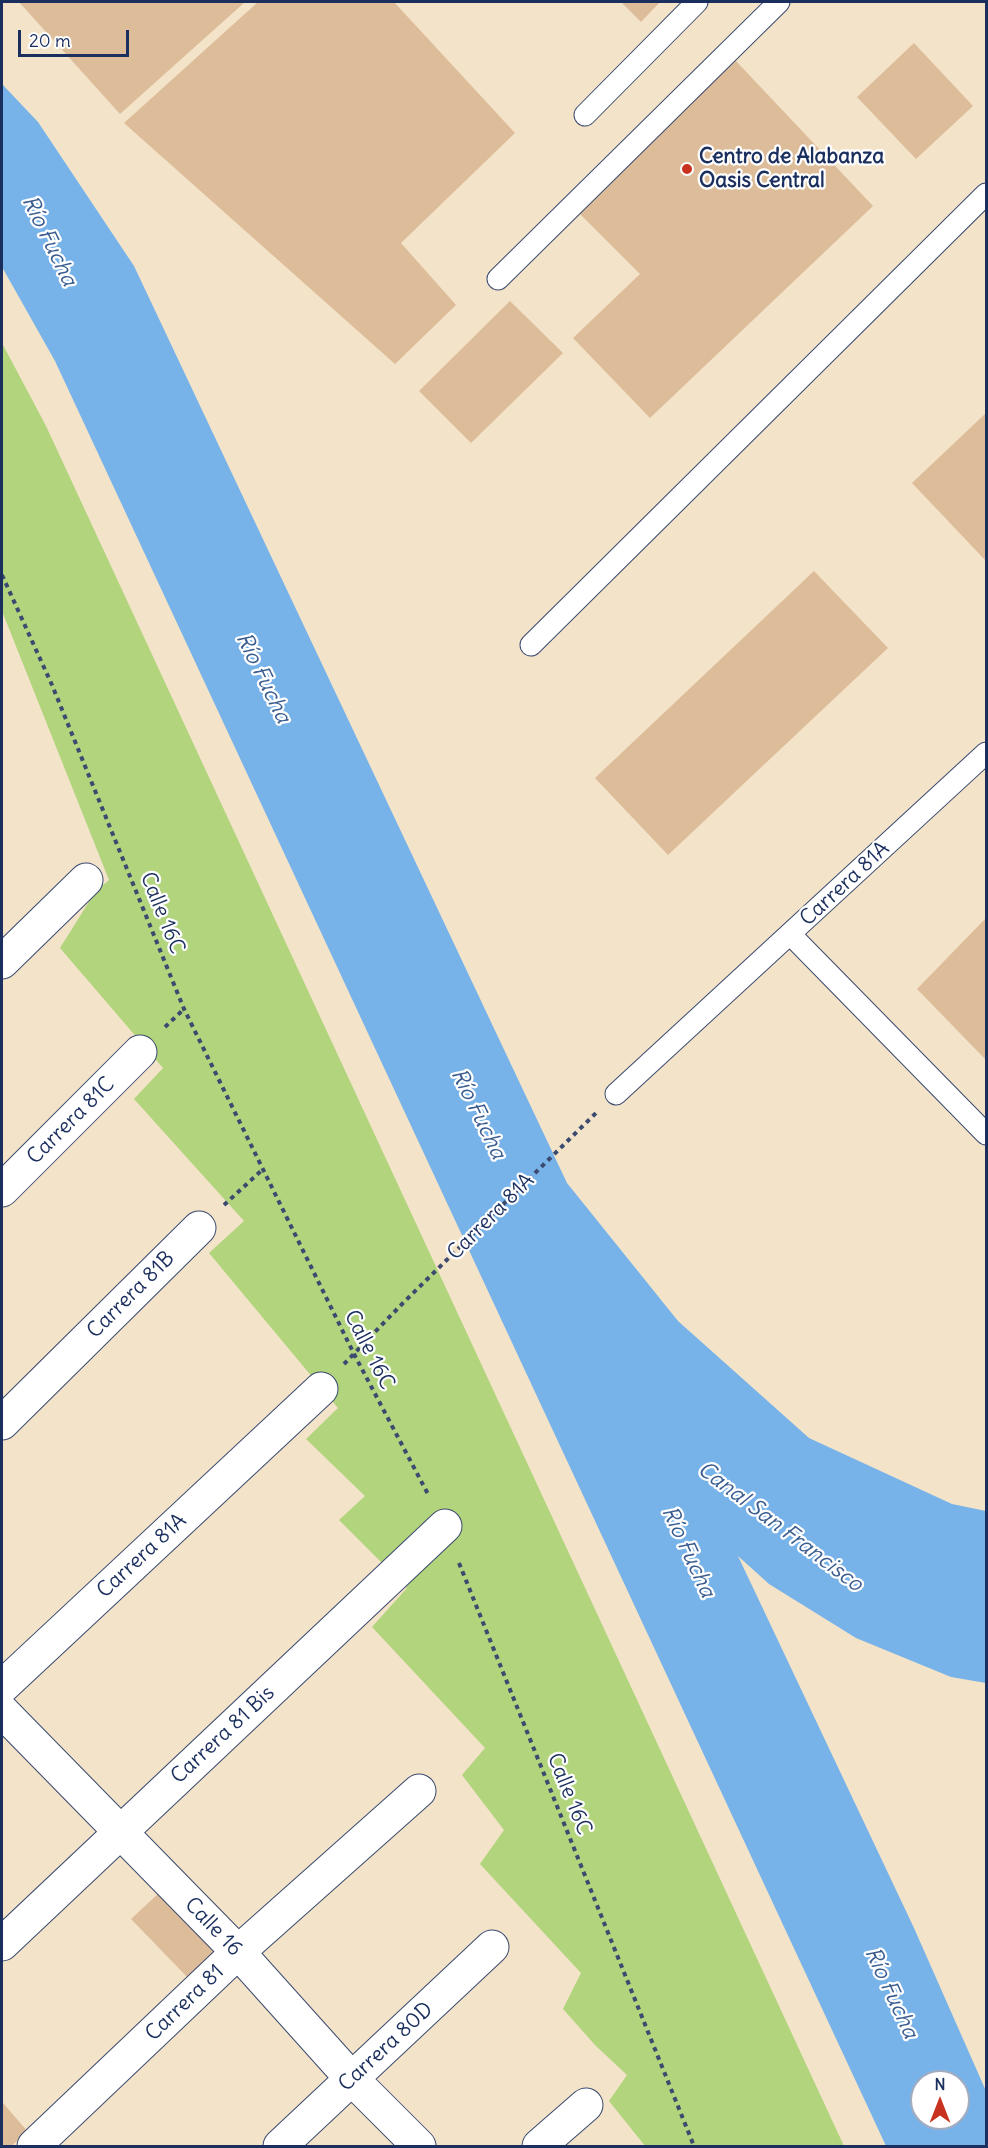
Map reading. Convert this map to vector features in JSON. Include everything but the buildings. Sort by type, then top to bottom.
[{"type":"street","points":[[2,962],[86,880]]},
{"type":"street","name":"Carrera 81C","points":[[2,1190],[140,1052]]},
{"type":"street","name":"Carrera 81B","points":[[2,1423],[199,1228]]},
{"type":"street","name":"Carrera 81A","points":[[2,1687],[321,1389]]},
{"type":"street","name":"Carrera 81 Bis","points":[[2,1944],[445,1526]]},
{"type":"street","name":"Calle 16","points":[[2,1711],[238,1952],[352,2079],[419,2146]]},
{"type":"street","name":"Carrera 81","points":[[34,2146],[238,1952],[419,1791]]},
{"type":"street","name":"Carrera 80D","points":[[280,2146],[492,1947]]},
{"type":"street","points":[[539,2146],[586,2105]]},
{"type":"lane","points":[[585,115],[697,2]]},
{"type":"lane","points":[[498,279],[779,2]]},
{"type":"lane","points":[[531,645],[987,194]]},
{"type":"lane","name":"Carrera 81A","points":[[616,1094],[987,753]]},
{"type":"lane","points":[[790,934],[987,1134]]},
{"type":"path","name":"Calle 16C","points":[[2,574],[52,685],[184,1009],[354,1354],[445,1526],[694,2146]]},
{"type":"path","name":"Carrera 81A","points":[[321,1389],[403,1303],[616,1094]]},
{"type":"path","points":[[199,1228],[262,1170]]},
{"type":"green space","points":[[2,343],[46,426],[844,2146],[645,2146],[609,2101],[627,2075],[595,2045],[563,2009],[581,1973],[480,1864],[504,1830],[462,1775],[485,1748],[372,1627],[407,1588],[339,1520],[365,1496],[306,1439],[338,1408],[209,1253],[244,1221],[134,1099],[163,1068],[60,948],[95,892],[109,880],[2,611]]},
{"type":"water","points":[[2,84],[38,122],[134,266],[567,1183],[678,1321],[809,1438],[952,1504],[986,1511],[986,1683],[951,1677],[856,1638],[769,1584],[738,1556],[914,1928],[986,2091],[986,2146],[886,2146],[55,361],[2,267]]},
{"type":"place","name":"Centro de Alabanza Oasis Central","points":[[687,169]]},
{"type":"water label","name":"Río Fucha","points":[[49,241]]},
{"type":"water label","name":"Río Fucha","points":[[263,678]]},
{"type":"water label","name":"Río Fucha","points":[[478,1114]]},
{"type":"water label","name":"Canal San Francisco","points":[[780,1527]]},
{"type":"water label","name":"Río Fucha","points":[[688,1552]]},
{"type":"water label","name":"Río Fucha","points":[[891,1993]]}]
